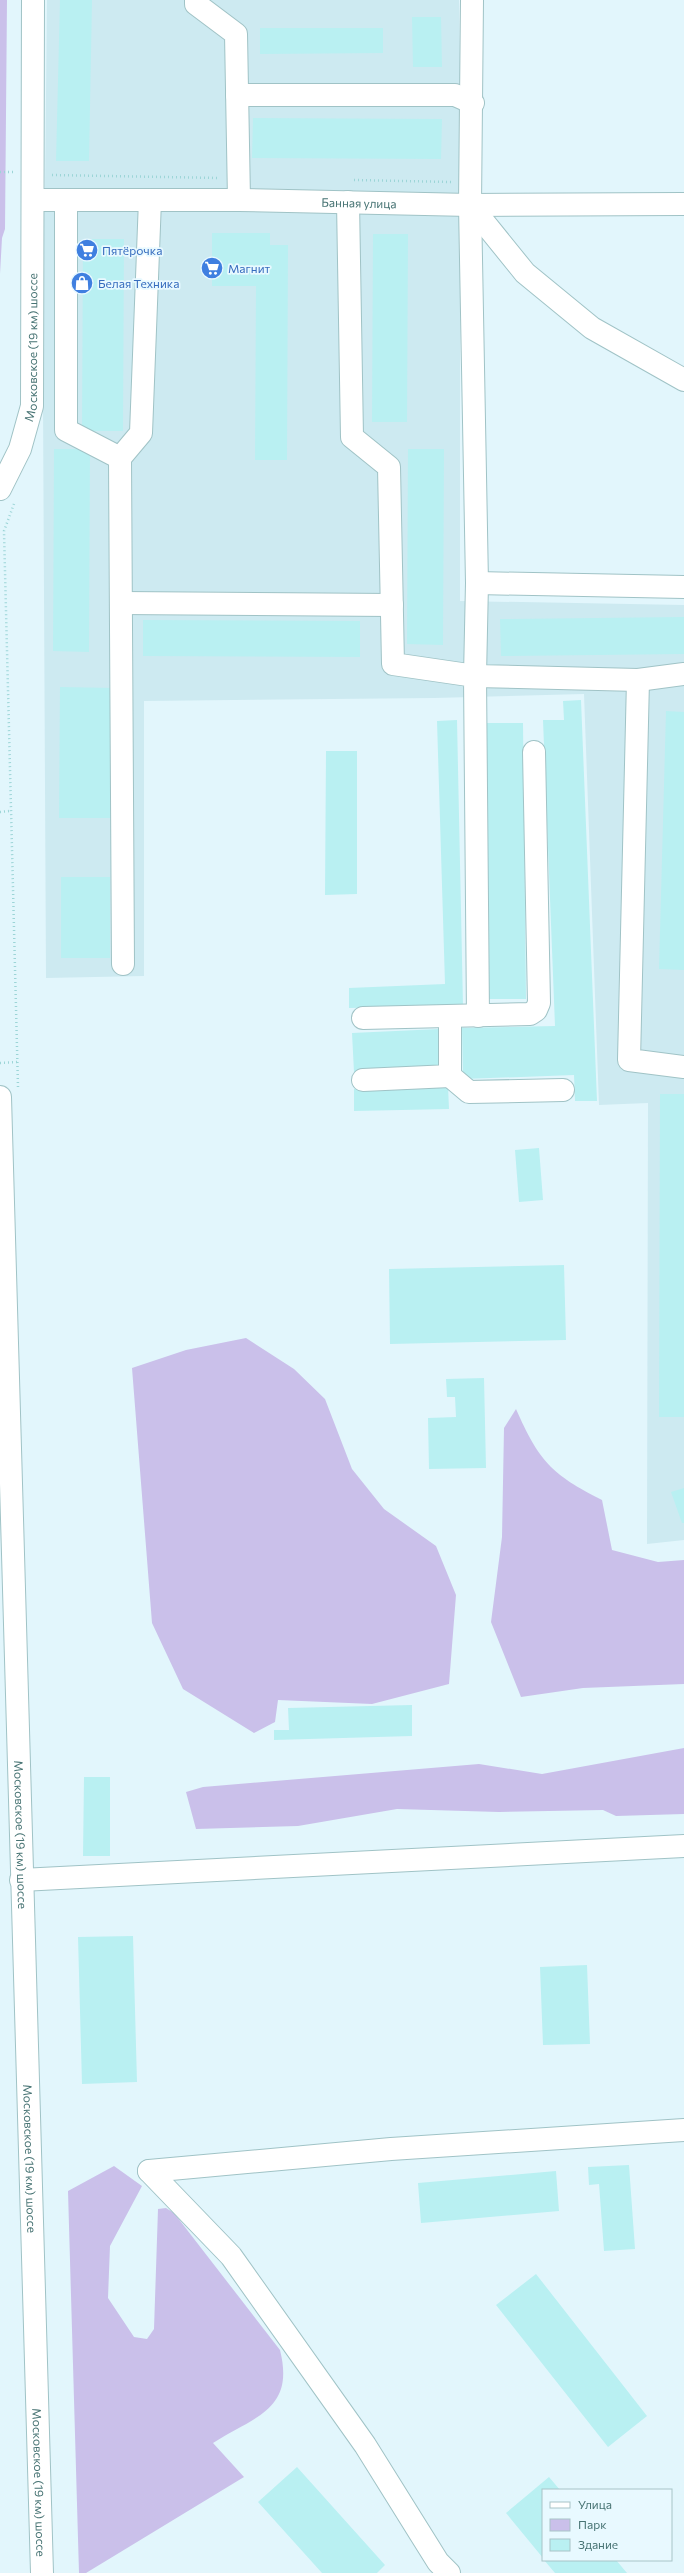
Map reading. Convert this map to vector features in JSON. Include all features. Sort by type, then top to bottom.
[{"type":"street","points":[[33,0],[43,173],[50,200],[66,430],[120,458]]},
{"type":"street","points":[[196,0],[196,4],[236,34],[239,189]]},
{"type":"street","points":[[472,0],[473,103],[470,205],[477,583],[475,676],[478,1016]]},
{"type":"street","points":[[237,95],[455,95],[473,103]]},
{"type":"street","name":"Банная улица","points":[[50,200],[150,200],[239,189],[348,202],[470,205],[684,204]]},
{"type":"street","name":"Московское (19 км) шоссе","points":[[8,493],[32,406],[50,200]]},
{"type":"street","points":[[123,964],[120,458],[141,433],[150,200]]},
{"type":"street","points":[[348,202],[352,438],[388,467],[393,664],[475,676],[638,680],[684,674]]},
{"type":"street","points":[[470,205],[525,273],[592,328],[684,380]]},
{"type":"street","points":[[477,583],[684,587]]},
{"type":"street","points":[[121,603],[392,604]]},
{"type":"street","points":[[638,680],[629,1060],[684,1067]]},
{"type":"street","points":[[362,1018],[530,1014],[536,1010],[539,1003],[534,752]]},
{"type":"street","points":[[450,1017],[450,1076]]},
{"type":"street","points":[[363,1080],[450,1076],[469,1092],[563,1090]]},
{"type":"street","name":"Московское (19 км) шоссе","points":[[9,1094],[21,1880],[42,2573]]},
{"type":"street","points":[[21,1880],[684,1846]]},
{"type":"street","points":[[449,2573],[438,2562],[365,2445],[231,2256],[149,2171],[391,2149],[684,2130]]},
{"type":"path","points":[[50,200],[43,173],[239,189]]},
{"type":"path","points":[[347,180],[456,182]]},
{"type":"path","points":[[8,493],[4,531],[4,559],[18,1062],[9,1094]]},
{"type":"path","points":[[0,812],[10,811]]},
{"type":"path","points":[[0,1064],[18,1062]]},
{"type":"shaded area","points":[[47,0],[459,0],[462,197],[45,190]]},
{"type":"shaded area","points":[[42,210],[460,212],[460,601],[684,605],[684,1540],[647,1544],[648,1103],[599,1105],[584,694],[434,698],[144,701],[144,976],[46,978]]},
{"type":"green space","points":[[0,0],[7,0],[5,229],[2,238],[0,274]]},
{"type":"green space","points":[[246,1338],[294,1369],[325,1399],[352,1469],[384,1509],[436,1546],[456,1595],[449,1684],[372,1704],[278,1700],[275,1722],[254,1733],[183,1689],[152,1623],[132,1368],[186,1350]]},
{"type":"green space","points":[[516,1409],[532,1442],[548,1464],[570,1482],[602,1500],[612,1550],[658,1562],[684,1560],[684,1684],[583,1688],[521,1697],[491,1622],[502,1537],[504,1428]]},
{"type":"green space","points":[[684,1748],[684,1814],[616,1816],[603,1810],[499,1812],[397,1809],[298,1826],[196,1829],[186,1792],[203,1787],[479,1764],[542,1774]]},
{"type":"green space","points":[[114,2166],[142,2186],[110,2246],[108,2298],[134,2337],[147,2339],[154,2329],[158,2209],[166,2208],[174,2213],[280,2350],[283,2370],[282,2386],[276,2399],[268,2409],[257,2418],[213,2443],[244,2477],[86,2573],[79,2573],[68,2191]]},
{"type":"building","points":[[60,0],[92,0],[89,161],[56,161]]},
{"type":"building","points":[[412,17],[441,17],[442,67],[413,67]]},
{"type":"building","points":[[260,28],[383,28],[383,53],[260,54]]},
{"type":"building","points":[[253,118],[442,119],[441,159],[252,158]]},
{"type":"building","points":[[212,233],[270,233],[270,245],[288,245],[287,460],[255,460],[256,286],[212,286]]},
{"type":"building","points":[[373,234],[408,234],[407,422],[372,422]]},
{"type":"building","points":[[83,239],[124,239],[123,431],[82,431]]},
{"type":"building","points":[[54,449],[90,449],[89,652],[53,651]]},
{"type":"building","points":[[408,449],[444,449],[443,645],[407,644]]},
{"type":"building","points":[[684,617],[684,654],[501,656],[500,619]]},
{"type":"building","points":[[143,620],[360,621],[360,657],[143,656]]},
{"type":"building","points":[[60,687],[115,688],[114,818],[59,818]]},
{"type":"building","points":[[581,700],[597,1101],[575,1101],[574,1075],[463,1079],[462,1028],[555,1026],[543,720],[564,720],[563,701]]},
{"type":"building","points":[[666,711],[684,712],[684,970],[659,969]]},
{"type":"building","points":[[457,720],[463,1006],[349,1008],[349,988],[445,984],[437,721]]},
{"type":"building","points":[[483,723],[523,723],[526,999],[486,999]]},
{"type":"building","points":[[326,751],[357,751],[357,894],[325,895]]},
{"type":"building","points":[[61,877],[110,877],[110,958],[61,958]]},
{"type":"building","points":[[439,1029],[440,1068],[354,1072],[352,1033]]},
{"type":"building","points":[[448,1086],[449,1109],[354,1111],[354,1089]]},
{"type":"building","points":[[660,1094],[684,1094],[684,1417],[659,1417]]},
{"type":"building","points":[[539,1148],[543,1200],[519,1202],[515,1150]]},
{"type":"building","points":[[564,1265],[566,1340],[390,1344],[389,1269]]},
{"type":"building","points":[[484,1378],[486,1468],[429,1469],[428,1418],[456,1417],[455,1397],[447,1397],[446,1379]]},
{"type":"building","points":[[684,1488],[684,1523],[682,1523],[671,1492]]},
{"type":"building","points":[[412,1705],[412,1736],[274,1740],[274,1730],[289,1730],[288,1708]]},
{"type":"building","points":[[84,1777],[110,1777],[110,1856],[83,1856]]},
{"type":"building","points":[[133,1936],[137,2082],[82,2084],[78,1937]]},
{"type":"building","points":[[587,1965],[590,2044],[543,2045],[540,1967]]},
{"type":"building","points":[[629,2165],[635,2249],[604,2251],[599,2184],[589,2185],[588,2167]]},
{"type":"building","points":[[556,2171],[559,2211],[421,2223],[418,2183]]},
{"type":"building","points":[[536,2274],[647,2416],[608,2447],[496,2305]]},
{"type":"building","points":[[297,2467],[385,2565],[377,2573],[322,2573],[258,2502]]},
{"type":"building","points":[[549,2477],[559,2489],[542,2489],[542,2557],[506,2513]]},
{"type":"building","points":[[545,2561],[617,2561],[627,2573],[555,2573]]},
{"type":"place","name":"Пятёрочка","points":[[87,250]]},
{"type":"place","name":"Магнит","points":[[212,268]]},
{"type":"place","name":"Белая Техника","points":[[82,283]]}]
